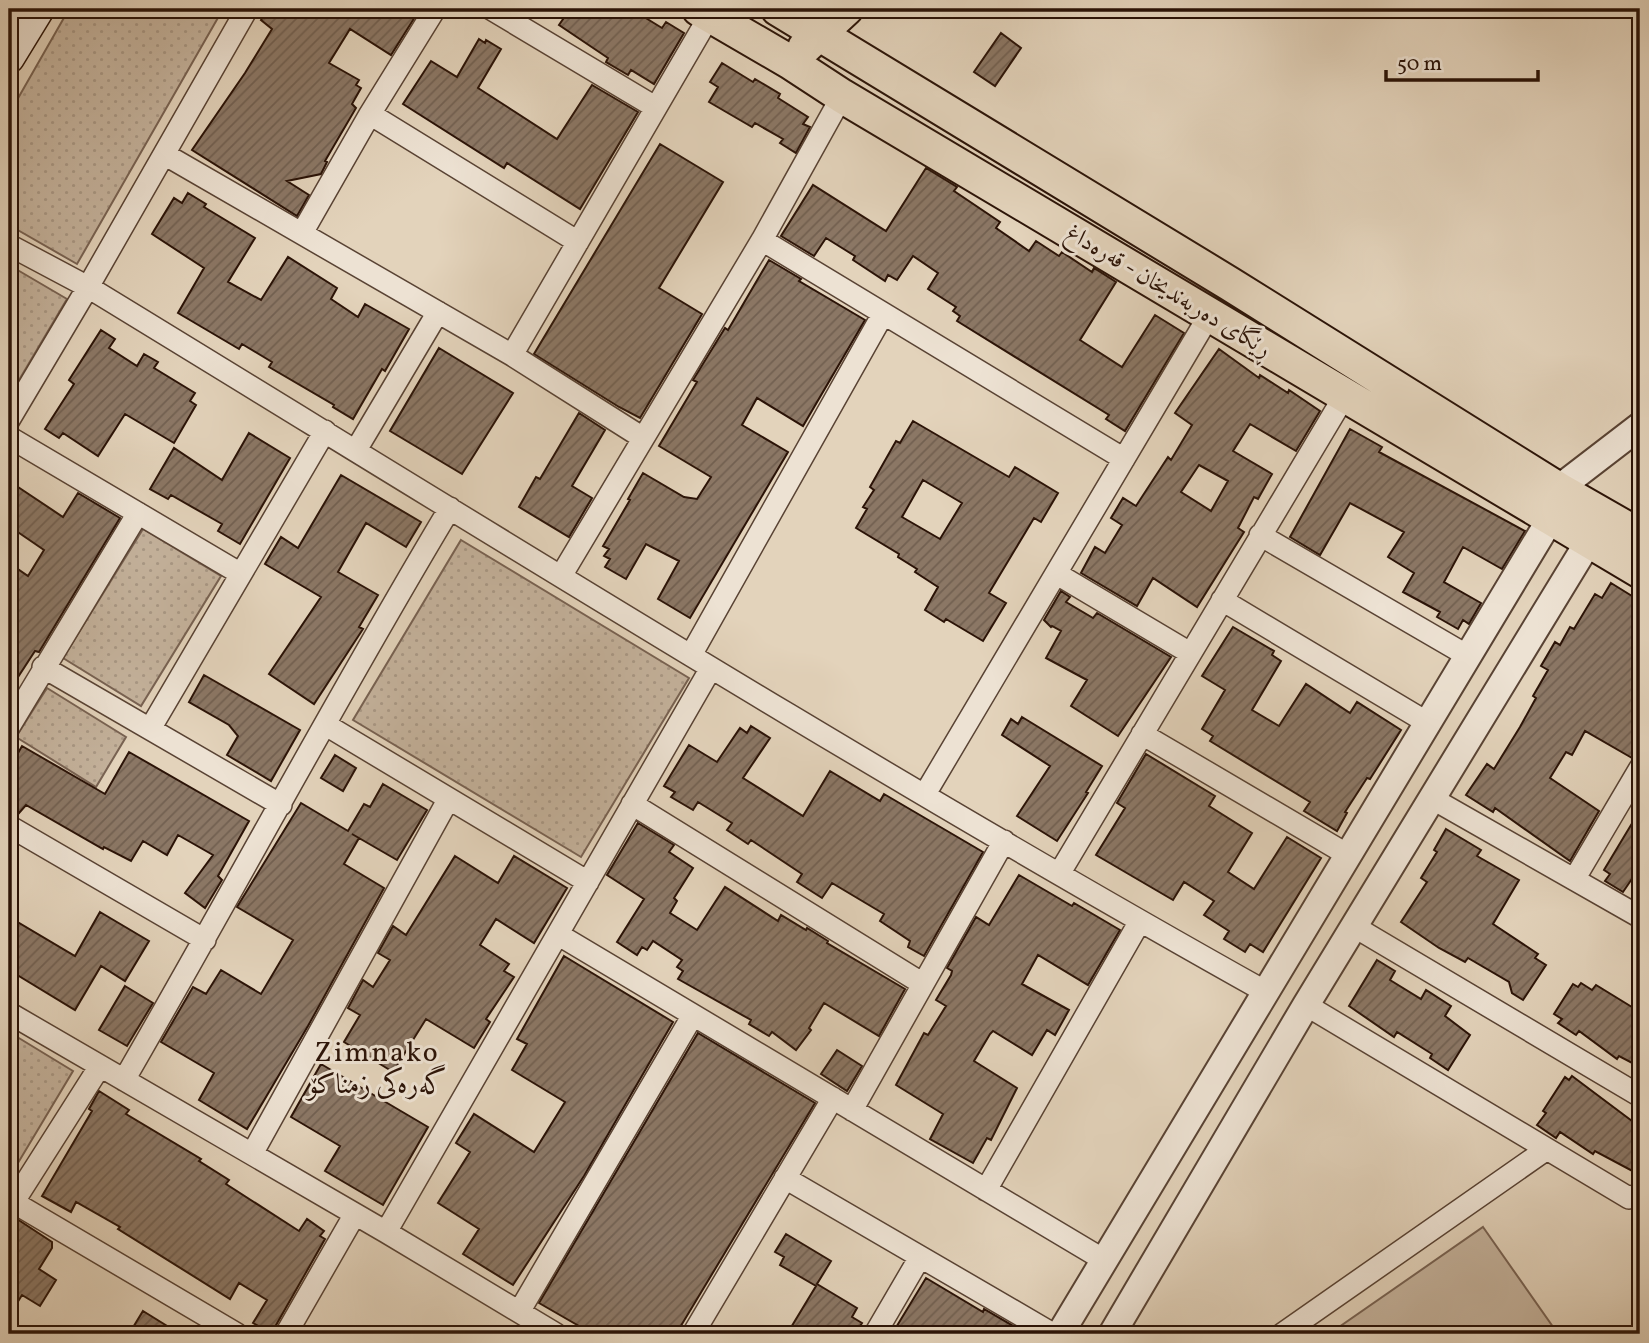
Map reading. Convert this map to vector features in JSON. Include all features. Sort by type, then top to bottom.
[{"type":"main road","points":[[9,58],[39,9]]},
{"type":"main road","points":[[790,62],[846,9]]},
{"type":"main road","points":[[754,41],[786,10],[1230,284],[1555,503],[1640,536]]},
{"type":"main road","name":"ڕێگای دەربەندیخان - قەرەداغ","points":[[704,12],[1345,395],[1555,503],[1589,541],[1640,571]]},
{"type":"street","points":[[9,419],[247,9]]},
{"type":"street","points":[[302,233],[370,114],[436,9]]},
{"type":"street","points":[[491,9],[655,107]]},
{"type":"street","points":[[512,355],[655,107],[704,12]]},
{"type":"street","points":[[561,576],[762,240],[842,96]]},
{"type":"street","points":[[370,114],[578,242]]},
{"type":"street","points":[[164,154],[512,355],[643,438]]},
{"type":"street","points":[[762,240],[1124,459]]},
{"type":"street","points":[[9,245],[88,287],[691,655],[1059,874],[1266,992]]},
{"type":"street","points":[[356,450],[438,312]]},
{"type":"street","points":[[691,655],[883,314]]},
{"type":"street","points":[[925,794],[1210,314]]},
{"type":"street","points":[[1059,874],[1345,395]]},
{"type":"street","points":[[1060,1334],[1468,656],[1555,503],[1640,426]]},
{"type":"street","points":[[150,729],[325,431]]},
{"type":"street","points":[[9,437],[241,574]]},
{"type":"street","points":[[124,1080],[450,508]]},
{"type":"street","points":[[9,727],[138,513]]},
{"type":"street","points":[[1261,535],[1468,656]]},
{"type":"street","points":[[1112,1334],[1306,1006],[1589,541]]},
{"type":"street","points":[[1057,574],[1190,653]]},
{"type":"street","points":[[1222,600],[1428,723]]},
{"type":"street","points":[[43,667],[281,805]]},
{"type":"street","points":[[386,1232],[711,667]]},
{"type":"street","points":[[326,724],[588,882]]},
{"type":"street","points":[[1142,734],[1348,855]]},
{"type":"street","points":[[1575,878],[1640,768]]},
{"type":"street","points":[[1433,799],[1640,917]]},
{"type":"street","points":[[252,1154],[448,800]]},
{"type":"street","points":[[632,804],[923,984]]},
{"type":"street","points":[[9,826],[205,940]]},
{"type":"street","points":[[852,1110],[1004,841]]},
{"type":"street","points":[[986,1190],[1140,922]]},
{"type":"street","points":[[1355,927],[1640,1096]]},
{"type":"street","points":[[559,935],[1104,1260]]},
{"type":"street","points":[[1306,1006],[1629,1198],[1640,1194]]},
{"type":"street","points":[[9,1013],[556,1334]]},
{"type":"street","points":[[519,1312],[693,1015]]},
{"type":"street","points":[[100,1066],[11,1205],[237,1334]]},
{"type":"street","points":[[693,1334],[833,1098]]},
{"type":"street","points":[[1185,1126],[1222,1147]]},
{"type":"street","points":[[1282,1334],[1547,1149]]},
{"type":"street","points":[[785,1178],[1053,1334]]},
{"type":"street","points":[[286,1334],[355,1214]]},
{"type":"street","points":[[875,1334],[920,1256]]},
{"type":"shaded area","points":[[69,9],[223,9],[77,264],[9,225],[9,114]]},
{"type":"shaded area","points":[[9,265],[67,299],[9,397]]},
{"type":"shaded area","points":[[143,529],[221,576],[141,706],[63,658]]},
{"type":"shaded area","points":[[461,540],[689,678],[581,857],[353,720]]},
{"type":"shaded area","points":[[47,688],[126,737],[96,787],[16,737]]},
{"type":"shaded area","points":[[9,1032],[73,1071],[9,1178]]},
{"type":"shaded area","points":[[1483,1227],[1558,1334],[1329,1334]]},
{"type":"building","points":[[269,9],[420,9],[391,55],[350,29],[329,63],[359,80],[356,85],[361,88],[352,104],[356,108],[325,161],[327,162],[321,174],[287,181],[309,195],[297,216],[192,150],[272,29],[261,20]]},
{"type":"building","points":[[570,9],[631,9],[662,28],[666,22],[684,33],[654,84],[631,70],[628,75],[606,62],[608,58],[559,25]]},
{"type":"building","points":[[1001,33],[1021,48],[995,86],[974,72]]},
{"type":"building","points":[[479,39],[501,49],[478,88],[557,139],[592,85],[638,112],[580,209],[507,163],[504,168],[403,104],[431,61],[457,77]]},
{"type":"building","points":[[722,63],[753,82],[755,79],[780,94],[778,98],[808,117],[803,124],[810,127],[796,153],[780,143],[783,139],[755,123],[752,127],[709,102],[718,87],[710,82]]},
{"type":"building","points":[[660,144],[723,182],[659,288],[702,314],[640,418],[534,354]]},
{"type":"building","points":[[926,168],[957,187],[954,191],[1000,222],[996,228],[1029,251],[1036,241],[1059,256],[1062,252],[1092,272],[1094,268],[1116,282],[1080,340],[1122,367],[1155,315],[1184,333],[1125,431],[1106,419],[1109,415],[957,321],[960,316],[953,311],[956,307],[928,289],[938,273],[913,256],[897,280],[888,275],[885,281],[853,260],[855,256],[826,238],[814,256],[781,236],[813,185],[886,231]]},
{"type":"building","points":[[188,193],[206,204],[204,207],[255,238],[228,282],[261,300],[288,257],[337,288],[331,299],[358,317],[365,304],[409,329],[353,419],[269,367],[272,362],[242,344],[239,349],[178,313],[204,268],[152,234],[174,198],[182,203]]},
{"type":"building","points":[[769,260],[865,320],[803,426],[757,398],[742,425],[788,452],[690,618],[658,599],[679,561],[646,544],[626,579],[605,567],[610,559],[604,556],[609,549],[603,546],[643,473],[684,497],[697,499],[711,477],[659,446],[697,382],[693,380],[725,328],[728,330]]},
{"type":"building","points":[[101,330],[115,339],[109,348],[137,366],[144,354],[158,362],[154,368],[195,393],[190,401],[196,405],[174,443],[125,414],[98,456],[63,433],[59,438],[45,429],[74,384],[69,380]]},
{"type":"building","points":[[439,348],[513,393],[462,474],[390,431]]},
{"type":"building","points":[[1219,349],[1259,378],[1260,375],[1288,393],[1289,390],[1320,411],[1296,451],[1250,424],[1233,451],[1272,474],[1258,499],[1254,497],[1238,528],[1244,532],[1197,607],[1153,578],[1137,606],[1081,573],[1095,547],[1105,553],[1122,525],[1111,518],[1123,498],[1136,506],[1168,457],[1171,460],[1192,425],[1175,413]],"holes":[[[1199,465],[1228,481],[1211,511],[1181,492]]]},
{"type":"building","points":[[579,413],[605,430],[572,486],[592,498],[569,537],[519,507],[536,477],[540,479]]},
{"type":"building","points":[[913,421],[1009,477],[1015,467],[1058,493],[1041,522],[1034,518],[989,593],[1006,603],[983,641],[925,610],[938,587],[915,572],[917,569],[898,557],[899,554],[856,528],[867,509],[863,507],[874,490],[870,487],[896,441],[900,443]],"holes":[[[923,480],[962,503],[940,539],[902,517]]]},
{"type":"building","points":[[1350,429],[1382,447],[1379,452],[1525,531],[1502,569],[1463,547],[1444,582],[1481,603],[1469,624],[1463,620],[1458,629],[1437,617],[1440,612],[1403,592],[1414,573],[1388,557],[1404,532],[1350,503],[1320,555],[1290,537]]},
{"type":"building","points":[[249,433],[290,458],[240,544],[218,531],[222,524],[171,495],[168,499],[150,489],[174,448],[222,480]]},
{"type":"building","points":[[341,475],[421,522],[406,547],[366,523],[338,572],[378,595],[359,627],[363,629],[314,704],[269,674],[321,597],[265,564],[281,537],[298,548]]},
{"type":"building","points":[[9,481],[63,517],[78,493],[120,518],[39,652],[35,651],[9,691],[9,563],[28,576],[44,550],[9,526]]},
{"type":"building","points":[[1611,583],[1640,601],[1640,755],[1632,758],[1585,731],[1572,755],[1566,752],[1550,778],[1599,811],[1570,861],[1495,808],[1493,812],[1466,795],[1487,764],[1494,769],[1520,727],[1548,670],[1541,666],[1555,642],[1560,645],[1570,627],[1574,629],[1595,594],[1602,598]]},
{"type":"building","points":[[1061,591],[1070,597],[1066,602],[1093,618],[1097,613],[1171,657],[1118,736],[1071,706],[1087,680],[1046,658],[1061,631],[1044,620]]},
{"type":"building","points":[[1233,627],[1274,651],[1272,655],[1281,661],[1252,710],[1279,726],[1306,684],[1350,713],[1357,702],[1401,730],[1345,812],[1347,813],[1337,831],[1304,811],[1310,802],[1210,741],[1213,736],[1202,729],[1225,690],[1202,676]]},
{"type":"building","points":[[204,675],[300,730],[271,781],[227,755],[238,736],[229,725],[189,702]]},
{"type":"building","points":[[1022,717],[1102,766],[1057,841],[1017,816],[1050,766],[1002,735],[1011,719],[1018,724]]},
{"type":"building","points":[[751,726],[770,738],[743,778],[803,816],[830,771],[880,801],[884,794],[983,852],[924,956],[908,947],[910,941],[880,921],[884,914],[832,883],[822,898],[797,882],[802,874],[751,840],[748,844],[727,830],[732,823],[698,802],[693,810],[671,797],[675,792],[664,786],[689,745],[717,762],[740,728],[747,733]]},
{"type":"building","points":[[22,746],[105,794],[129,752],[249,821],[218,876],[222,880],[205,908],[185,893],[213,855],[178,835],[167,855],[143,841],[131,861],[104,847],[103,849],[26,805],[19,813],[9,805],[9,769]]},
{"type":"building","points":[[1146,754],[1215,796],[1209,806],[1252,833],[1228,872],[1254,889],[1287,837],[1321,858],[1263,952],[1250,944],[1245,952],[1224,939],[1229,931],[1204,915],[1214,901],[1184,882],[1173,900],[1096,855],[1125,808],[1117,803]]},
{"type":"building","points":[[335,755],[356,768],[343,791],[321,778]]},
{"type":"building","points":[[383,784],[427,810],[397,860],[359,838],[344,864],[384,888],[308,1026],[247,1129],[199,1100],[214,1073],[161,1042],[193,987],[206,994],[221,970],[261,994],[293,940],[237,907],[301,803],[348,831],[364,804],[370,807]]},
{"type":"building","points":[[1640,810],[1640,867],[1623,892],[1605,881],[1610,874],[1604,870]]},
{"type":"building","points":[[638,823],[674,845],[669,852],[693,868],[674,898],[677,901],[670,913],[697,930],[725,887],[778,921],[781,915],[806,930],[807,928],[828,941],[827,943],[905,989],[879,1036],[824,1003],[809,1028],[811,1030],[796,1050],[772,1032],[769,1036],[749,1024],[751,1020],[678,979],[683,971],[677,967],[682,960],[653,941],[647,950],[642,947],[637,955],[617,942],[644,899],[607,875]]},
{"type":"building","points":[[1446,829],[1481,850],[1477,856],[1519,880],[1493,924],[1538,954],[1535,958],[1546,965],[1523,1000],[1512,993],[1509,982],[1468,958],[1465,962],[1439,948],[1401,922],[1427,882],[1421,878],[1437,852],[1434,850]]},
{"type":"building","points":[[455,856],[498,883],[514,856],[567,888],[534,943],[496,919],[480,945],[509,964],[504,971],[514,977],[486,1019],[490,1022],[474,1048],[426,1019],[393,1072],[344,1042],[360,1015],[348,1008],[363,980],[373,987],[390,960],[378,953],[393,926],[406,935]]},
{"type":"building","points":[[1019,875],[1120,930],[1088,985],[1038,955],[1022,984],[1069,1010],[1055,1035],[1047,1030],[1032,1055],[993,1031],[990,1034],[974,1061],[1017,1088],[991,1140],[987,1138],[973,1163],[930,1139],[943,1114],[896,1085],[924,1033],[928,1035],[946,1006],[936,1000],[951,975],[952,971],[947,968],[976,917],[989,925]]},
{"type":"building","points":[[100,912],[149,941],[125,981],[101,966],[75,1010],[9,970],[9,917],[75,956]]},
{"type":"building","points":[[564,956],[673,1022],[584,1176],[513,1285],[463,1254],[479,1229],[438,1203],[470,1152],[456,1143],[474,1114],[534,1152],[565,1102],[512,1070],[527,1044],[517,1039]]},
{"type":"building","points":[[1377,960],[1395,971],[1390,980],[1421,999],[1426,990],[1451,1006],[1445,1016],[1470,1035],[1448,1070],[1430,1058],[1432,1054],[1397,1032],[1394,1037],[1349,1006]]},
{"type":"building","points":[[1581,983],[1592,990],[1596,985],[1640,1012],[1640,1067],[1619,1056],[1617,1059],[1579,1031],[1576,1035],[1558,1023],[1562,1019],[1554,1014],[1573,984],[1578,987]]},
{"type":"building","points":[[125,986],[153,1003],[127,1046],[99,1030]]},
{"type":"building","points":[[698,1033],[815,1103],[676,1334],[593,1334],[539,1303]]},
{"type":"building","points":[[837,1050],[862,1066],[847,1091],[821,1074]]},
{"type":"building","points":[[321,1064],[428,1127],[383,1205],[325,1171],[340,1146],[291,1117]]},
{"type":"building","points":[[1572,1076],[1640,1127],[1640,1175],[1595,1151],[1593,1154],[1560,1132],[1556,1138],[1537,1125],[1565,1077],[1569,1080]]},
{"type":"building","points":[[99,1091],[129,1110],[126,1114],[201,1159],[199,1161],[229,1180],[226,1184],[299,1231],[307,1219],[324,1231],[320,1236],[325,1239],[273,1334],[253,1323],[267,1300],[239,1283],[230,1299],[118,1229],[120,1227],[76,1202],[71,1212],[42,1196],[92,1111],[89,1109]]},
{"type":"building","points":[[17,1219],[52,1242],[52,1248],[39,1269],[56,1280],[40,1306],[22,1295],[9,1316],[9,1222]]},
{"type":"building","points":[[786,1234],[831,1261],[817,1284],[857,1308],[852,1317],[862,1323],[855,1334],[787,1334],[816,1286],[780,1265],[784,1257],[775,1252]]},
{"type":"building","points":[[926,1278],[983,1312],[984,1309],[1027,1334],[892,1334]]},
{"type":"building","points":[[143,1311],[180,1334],[129,1334]]},
{"type":"district","name":"Zimnako گەرەکی زمناکۆ","points":[[377,1067]]}]
